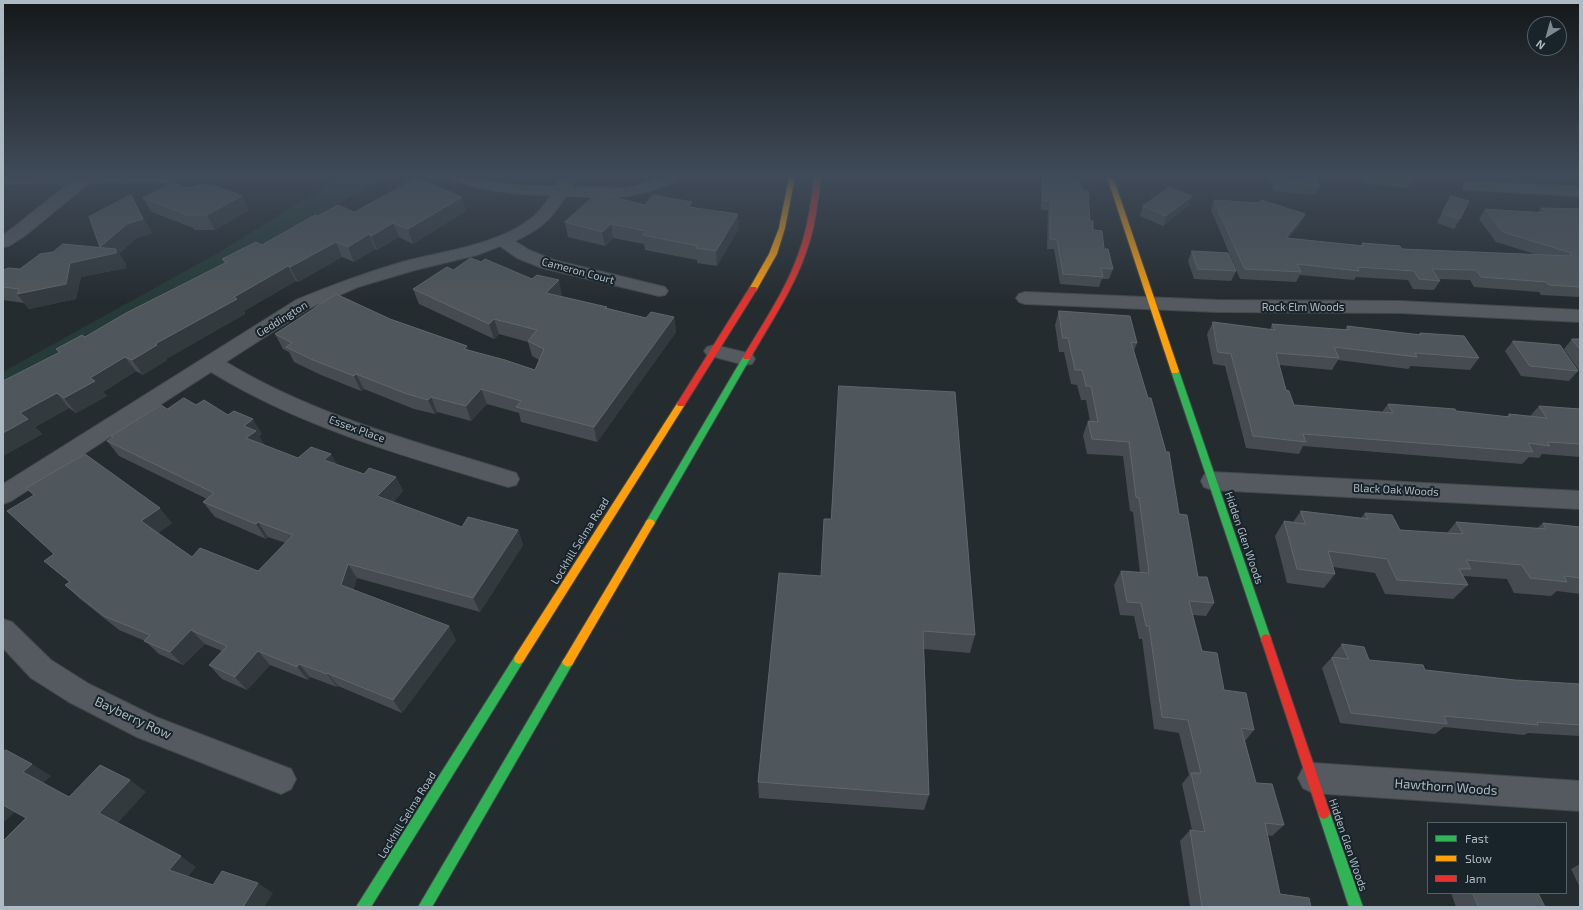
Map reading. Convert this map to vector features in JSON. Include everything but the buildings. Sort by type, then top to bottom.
[{"type":"main road","name":"Lockhill Selma Road","points":[[363,907],[752,291],[773,254],[784,219]]},
{"type":"main road","points":[[425,907],[786,290],[803,253],[811,219]]},
{"type":"main road","name":"Hidden Glen Woods","points":[[1125,219],[1356,907]]},
{"type":"street","points":[[3,242],[34,219]]},
{"type":"street","name":"Geddington","points":[[3,496],[212,364],[303,304],[352,283],[502,240],[532,226],[539,219]]},
{"type":"street","name":"Cameron Court","points":[[502,240],[523,254],[548,264],[659,291]]},
{"type":"street","name":"Rock Elm Woods","points":[[1025,298],[1217,306],[1400,307],[1580,316]]},
{"type":"street","points":[[714,351],[745,359]]},
{"type":"street","name":"Essex Place","points":[[212,364],[276,398],[340,424],[432,457],[508,479]]},
{"type":"street","name":"Black Oak Woods","points":[[1212,480],[1580,500]]},
{"type":"street","name":"Bayberry Row","points":[[3,630],[41,669],[79,693],[147,727],[281,779]]},
{"type":"street","name":"Hawthorn Woods","points":[[1312,778],[1580,796]]},
{"type":"green space","points":[[272,219],[312,219],[116,331],[3,391],[3,372],[216,254]]},
{"type":"traffic: fast","points":[[650,523],[747,357]]},
{"type":"traffic: fast","points":[[1175,371],[1266,639]]},
{"type":"traffic: fast","points":[[363,907],[519,659]]},
{"type":"traffic: fast","points":[[425,907],[568,662]]},
{"type":"traffic: fast","points":[[1324,813],[1356,907]]},
{"type":"traffic: slow","points":[[753,289],[773,254],[784,219]]},
{"type":"traffic: slow","points":[[1124,219],[1175,371]]},
{"type":"traffic: slow","points":[[519,659],[681,404]]},
{"type":"traffic: slow","points":[[568,662],[650,523]]},
{"type":"traffic: jam","points":[[747,357],[777,306],[798,266],[809,234],[811,219]]},
{"type":"traffic: jam","points":[[681,404],[753,289]]},
{"type":"traffic: jam","points":[[1266,639],[1324,813]]}]
